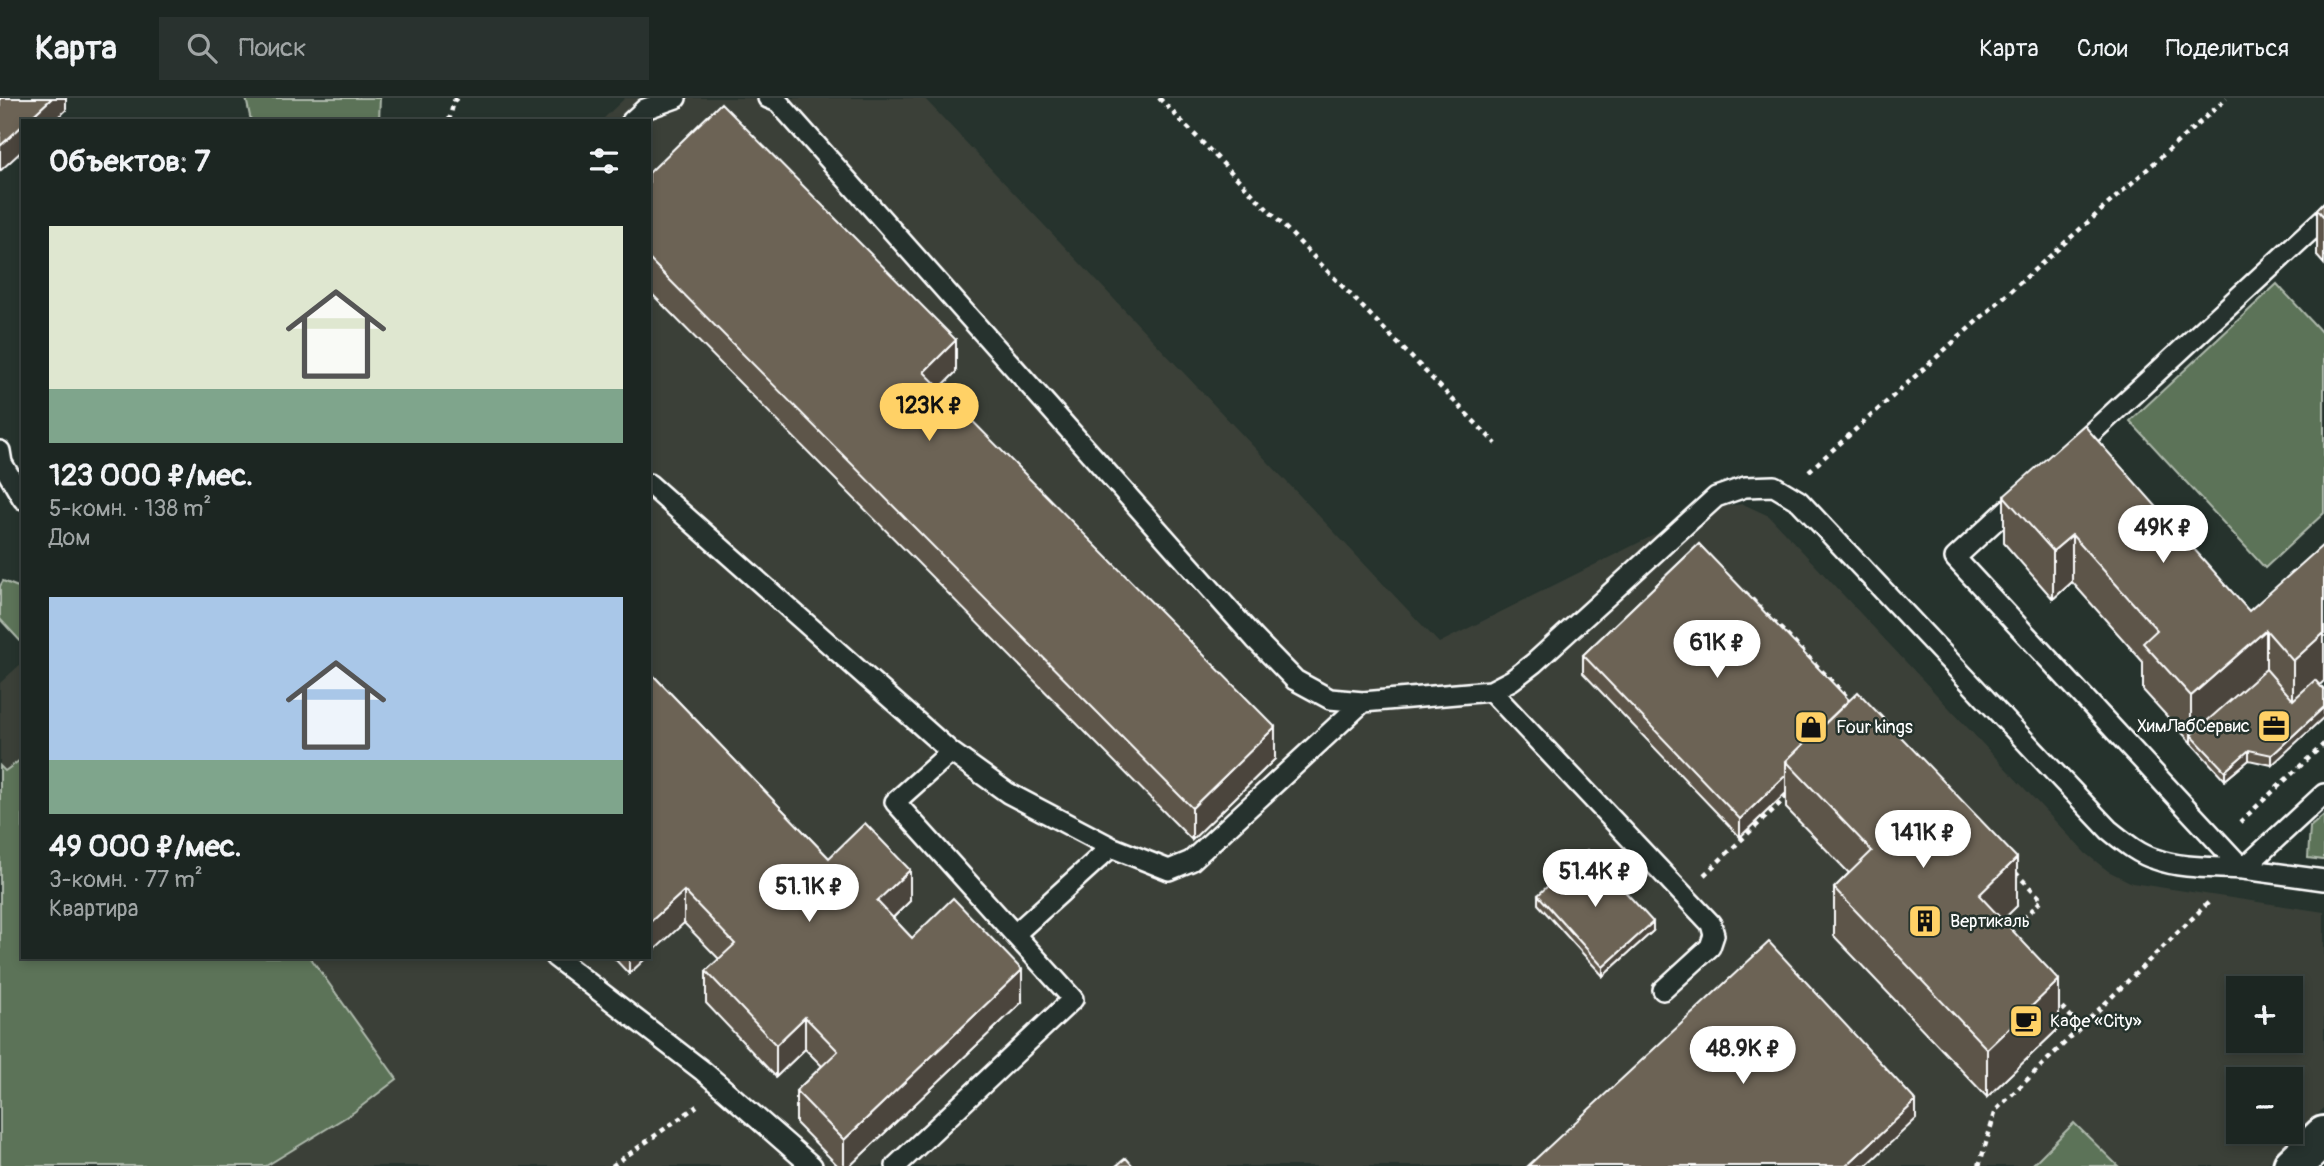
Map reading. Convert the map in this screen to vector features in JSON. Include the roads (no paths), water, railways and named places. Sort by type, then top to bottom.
[{"type":"street","points":[[2293,1166],[2324,1136]]},
{"type":"lane","points":[[634,119],[645,108],[676,98]]},
{"type":"lane","points":[[768,98],[778,102],[1246,628],[1295,680],[1330,699],[1363,702],[1491,691],[1512,680],[1534,663],[1716,497],[1745,487],[1774,486],[1799,500],[2109,830],[2129,846],[2154,859],[2176,864],[2243,869],[2324,880]]},
{"type":"lane","points":[[2056,466],[2324,218]]},
{"type":"lane","points":[[0,451],[2,463],[21,496]]},
{"type":"lane","points":[[2036,484],[1955,558],[2243,869]]},
{"type":"lane","points":[[651,486],[951,751],[1008,793],[1111,847],[1169,870],[1191,861],[1363,702]]},
{"type":"lane","points":[[1491,691],[1711,923],[1714,935],[1710,947],[1663,990]]},
{"type":"lane","points":[[895,1166],[1073,999],[895,802],[951,751]]},
{"type":"lane","points":[[2243,869],[2324,793]]},
{"type":"lane","points":[[1015,933],[1111,847]]},
{"type":"lane","points":[[558,959],[723,1088],[812,1166]]},
{"type":"place","name":"ХимЛабСервис","points":[[2274,726]]},
{"type":"place","name":"Four kings","points":[[1811,727]]},
{"type":"place","name":"Вертикаль","points":[[1925,921]]},
{"type":"place","name":"Кафе «City»","points":[[2026,1021]]}]
